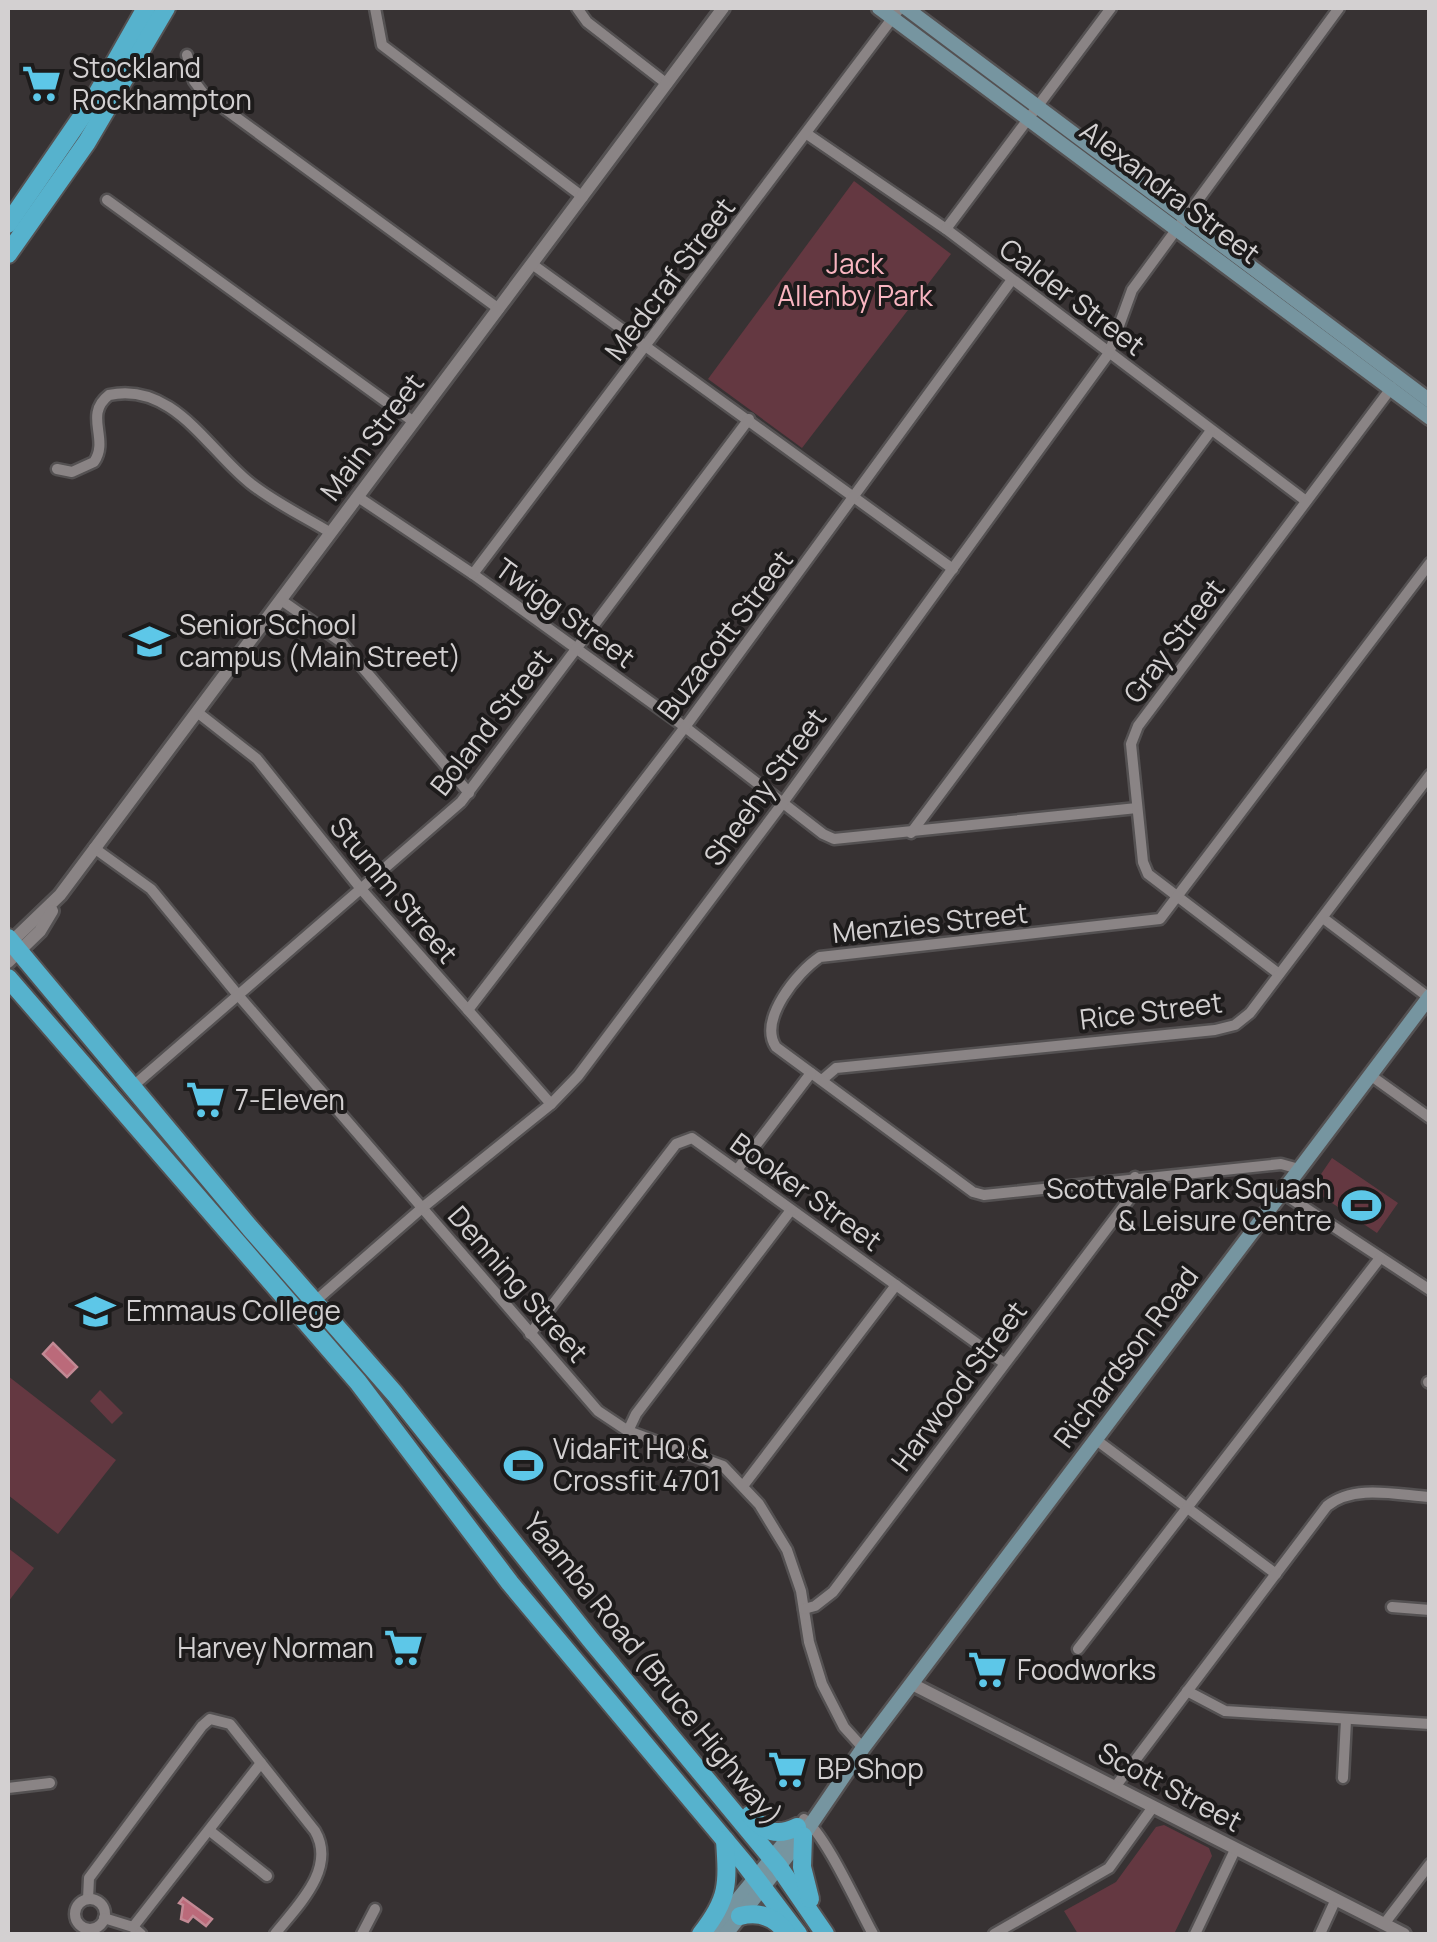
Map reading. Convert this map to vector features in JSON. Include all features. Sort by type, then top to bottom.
[{"type":"highway","points":[[8,224],[96,96],[146,8]]},
{"type":"highway","points":[[8,254],[87,142],[166,8]]},
{"type":"highway","name":"Yaamba Road (Bruce Highway)","points":[[10,948],[396,1394],[578,1625],[776,1863],[822,1928]]},
{"type":"highway","name":"Yaamba Road (Bruce Highway)","points":[[8,978],[358,1382],[490,1558],[725,1840],[798,1934]]},
{"type":"highway","points":[[690,1758],[698,1759],[713,1772],[762,1829],[784,1832],[804,1826],[804,1876],[822,1928]]},
{"type":"highway","points":[[701,1934],[718,1913],[727,1890],[725,1840]]},
{"type":"highway","points":[[740,1916],[768,1916],[787,1934]]},
{"type":"main road","name":"Alexandra Street","points":[[879,8],[900,11],[1395,383],[1430,418]]},
{"type":"main road","name":"Alexandra Street","points":[[1395,383],[1430,401]]},
{"type":"main road","name":"Richardson Road","points":[[708,1934],[776,1863],[828,1786],[912,1684],[1429,996]]},
{"type":"main road","name":"Richardson Road","points":[[726,1934],[760,1883]]},
{"type":"street","points":[[375,8],[382,46],[583,196]]},
{"type":"street","points":[[577,8],[587,22],[668,84]]},
{"type":"street","name":"Main Street","points":[[10,948],[60,895],[723,8]]},
{"type":"street","points":[[946,230],[1111,8]]},
{"type":"street","name":"Sheehy Street","points":[[300,1316],[422,1208],[551,1104],[578,1076],[782,804],[1110,353],[1132,290],[1339,8]]},
{"type":"street","name":"Medcraf Street","points":[[473,574],[900,11]]},
{"type":"street","points":[[188,55],[194,82],[202,93],[499,310]]},
{"type":"street","name":"Calder Street","points":[[807,134],[946,230],[1306,501]]},
{"type":"street","points":[[106,200],[414,422]]},
{"type":"street","points":[[532,264],[953,569]]},
{"type":"street","name":"Buzacott Street","points":[[468,1010],[685,727],[1011,281]]},
{"type":"street","name":"Gray Street","points":[[1279,974],[1146,870],[1132,744],[1138,726],[1395,383]]},
{"type":"street","points":[[57,469],[72,472],[95,461],[101,444],[96,422],[98,405],[109,395],[135,395],[185,417],[238,474],[331,533]]},
{"type":"street","name":"Boland Street","points":[[132,1087],[468,793],[748,419]]},
{"type":"street","points":[[911,833],[1210,432]]},
{"type":"street","name":"Twigg Street","points":[[358,497],[473,574],[834,839],[1137,808]]},
{"type":"street","name":"Menzies Street","points":[[1299,1169],[1281,1164],[984,1195],[974,1192],[776,1047],[770,1032],[772,1014],[820,957],[1150,922],[1166,914],[1430,563]]},
{"type":"street","points":[[281,600],[342,642],[468,793]]},
{"type":"street","name":"Stumm Street","points":[[197,712],[257,759],[360,890],[551,1104]]},
{"type":"street","name":"Rice Street","points":[[822,1080],[836,1068],[1225,1028],[1244,1019],[1430,775]]},
{"type":"street","name":"Denning Street","points":[[94,848],[151,889],[598,1412],[628,1431],[723,1466],[744,1486],[787,1550],[822,1684],[844,1727],[863,1748]]},
{"type":"street","points":[[1323,918],[1429,996]]},
{"type":"street","points":[[737,1170],[811,1073]]},
{"type":"street","points":[[1370,1075],[1430,1118]]},
{"type":"street","name":"Booker Street","points":[[530,1334],[676,1144],[692,1138],[1004,1363]]},
{"type":"street","name":"Harwood Street","points":[[804,1609],[833,1592],[1132,1194],[1135,1177]]},
{"type":"street","points":[[1282,1192],[1430,1290]]},
{"type":"street","points":[[628,1431],[636,1414],[791,1210]]},
{"type":"street","points":[[1078,1649],[1380,1258]]},
{"type":"street","points":[[744,1486],[896,1285]]},
{"type":"street","points":[[1095,1439],[1276,1574]]},
{"type":"street","points":[[1116,1787],[1337,1498],[1364,1493],[1430,1497]]},
{"type":"street","points":[[1392,1607],[1430,1610]]},
{"type":"street","name":"Scott Street","points":[[912,1684],[1404,1934]]},
{"type":"street","points":[[1188,1691],[1225,1711],[1430,1724]]},
{"type":"street","points":[[104,1918],[94,1928],[77,1930],[77,1908],[88,1900],[90,1878],[210,1719],[230,1724],[316,1831],[323,1849],[317,1877],[274,1934]]},
{"type":"street","points":[[1342,1778],[1346,1720]]},
{"type":"street","points":[[104,1918],[137,1931],[261,1763]]},
{"type":"street","points":[[8,1788],[50,1783]]},
{"type":"street","points":[[994,1934],[1109,1868],[1153,1806]]},
{"type":"street","points":[[804,1826],[873,1934]]},
{"type":"street","points":[[210,1832],[268,1876]]},
{"type":"street","points":[[1194,1934],[1235,1850]]},
{"type":"street","points":[[1384,1924],[1430,1864]]},
{"type":"street","points":[[1320,1934],[1336,1899]]},
{"type":"street","points":[[88,1900],[101,1904],[104,1918]]},
{"type":"street","points":[[362,1934],[375,1908]]},
{"type":"green space","name":"Jack Allenby Park","points":[[854,181],[951,254],[802,448],[708,379]]},
{"type":"green space","points":[[1332,1158],[1398,1203],[1377,1233],[1320,1195],[1326,1186],[1317,1180]]},
{"type":"green space","points":[[8,1376],[116,1460],[58,1534],[8,1495]]},
{"type":"green space","points":[[100,1390],[123,1413],[112,1424],[90,1401]]},
{"type":"green space","points":[[8,1548],[34,1568],[8,1602]]},
{"type":"green space","points":[[1164,1825],[1209,1848],[1212,1856],[1174,1934],[1078,1934],[1064,1911],[1116,1882],[1156,1827]]},
{"type":"shaded area","points":[[53,1343],[77,1367],[67,1377],[43,1354]]},
{"type":"shaded area","points":[[183,1898],[212,1919],[206,1926],[193,1916],[188,1922],[181,1919],[183,1905],[179,1903]]},
{"type":"place","name":"Stockland Rockhampton","points":[[42,84]]},
{"type":"place","name":"Senior School campus (Main Street)","points":[[149,641]]},
{"type":"place","name":"7-Eleven","points":[[205,1100]]},
{"type":"place","name":"Scottvale Park Squash & Leisure Centre","points":[[1362,1205]]},
{"type":"place","name":"Emmaus College","points":[[96,1311]]},
{"type":"place","name":"VidaFit HQ & Crossfit 4701","points":[[523,1465]]},
{"type":"place","name":"Harvey Norman","points":[[404,1648]]},
{"type":"place","name":"Foodworks","points":[[987,1670]]},
{"type":"place","name":"BP Shop","points":[[787,1769]]}]
